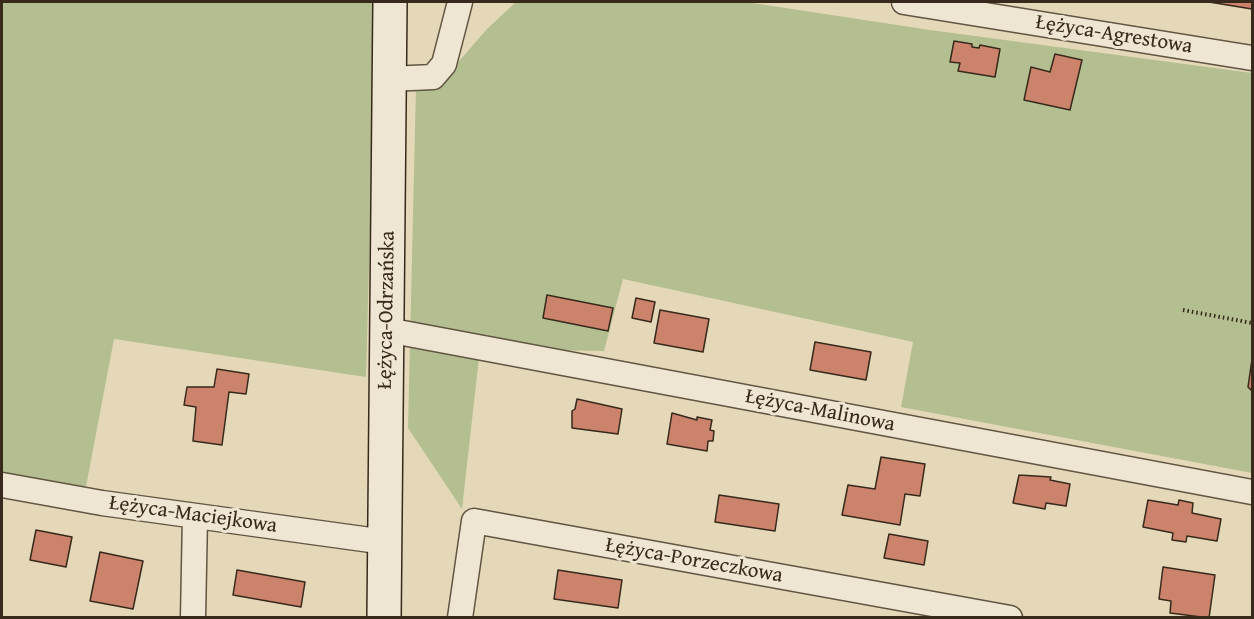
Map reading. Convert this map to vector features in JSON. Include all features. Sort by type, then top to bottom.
[{"type":"main road","name":"Łężyca-Odrzańska","points":[[384,618],[390,2]]},
{"type":"street","points":[[389,79],[434,77],[444,64],[460,2]]},
{"type":"street","name":"Łężyca-Agrestowa","points":[[904,2],[1252,58]]},
{"type":"street","name":"Łężyca-Malinowa","points":[[387,330],[1252,492]]},
{"type":"street","name":"Łężyca-Maciejkowa","points":[[2,484],[195,516],[385,542]]},
{"type":"street","points":[[193,618],[195,516]]},
{"type":"street","name":"Łężyca-Porzeczkowa","points":[[460,618],[474,521],[1010,618]]},
{"type":"path","points":[[1183,310],[1252,323]]},
{"type":"green space","points":[[2,2],[376,2],[366,377],[114,339],[84,497],[2,487]]},
{"type":"green space","points":[[516,2],[746,2],[930,30],[1252,73],[1252,473],[901,407],[913,342],[623,279],[604,351],[480,349],[462,509],[408,428],[416,86],[447,75],[487,29]]},
{"type":"building","points":[[1209,2],[1252,2],[1252,9]]},
{"type":"building","points":[[954,41],[972,44],[972,47],[979,48],[980,45],[1000,49],[995,77],[958,71],[960,63],[950,62]]},
{"type":"building","points":[[1055,54],[1082,60],[1070,110],[1024,100],[1031,67],[1050,72]]},
{"type":"building","points":[[547,295],[613,308],[608,331],[543,318]]},
{"type":"building","points":[[636,298],[655,302],[651,322],[632,318]]},
{"type":"building","points":[[660,310],[709,319],[703,352],[654,343]]},
{"type":"building","points":[[815,342],[871,352],[866,380],[810,370]]},
{"type":"building","points":[[1252,359],[1252,391],[1248,387]]},
{"type":"building","points":[[217,369],[249,374],[246,394],[229,392],[222,445],[193,441],[196,407],[184,405],[187,387],[214,387]]},
{"type":"building","points":[[577,399],[622,409],[618,434],[572,428],[572,411],[575,409]]},
{"type":"building","points":[[672,413],[697,420],[697,417],[712,420],[710,430],[714,431],[713,441],[708,441],[707,451],[667,444]]},
{"type":"building","points":[[881,457],[925,464],[920,496],[905,494],[900,525],[842,515],[848,485],[875,489]]},
{"type":"building","points":[[1019,475],[1051,477],[1050,480],[1070,484],[1066,506],[1046,503],[1045,509],[1013,503]]},
{"type":"building","points":[[719,495],[779,504],[775,531],[715,522]]},
{"type":"building","points":[[1148,500],[1178,505],[1179,500],[1193,503],[1192,513],[1221,519],[1217,541],[1187,536],[1186,542],[1172,540],[1173,533],[1143,527]]},
{"type":"building","points":[[36,530],[72,537],[66,567],[30,560]]},
{"type":"building","points":[[889,534],[928,541],[924,565],[884,558]]},
{"type":"building","points":[[100,552],[143,561],[133,609],[90,601]]},
{"type":"building","points":[[1163,567],[1215,575],[1209,618],[1170,613],[1171,601],[1159,599]]},
{"type":"building","points":[[237,570],[305,582],[301,607],[233,595]]},
{"type":"building","points":[[558,570],[622,580],[618,608],[554,599]]}]
